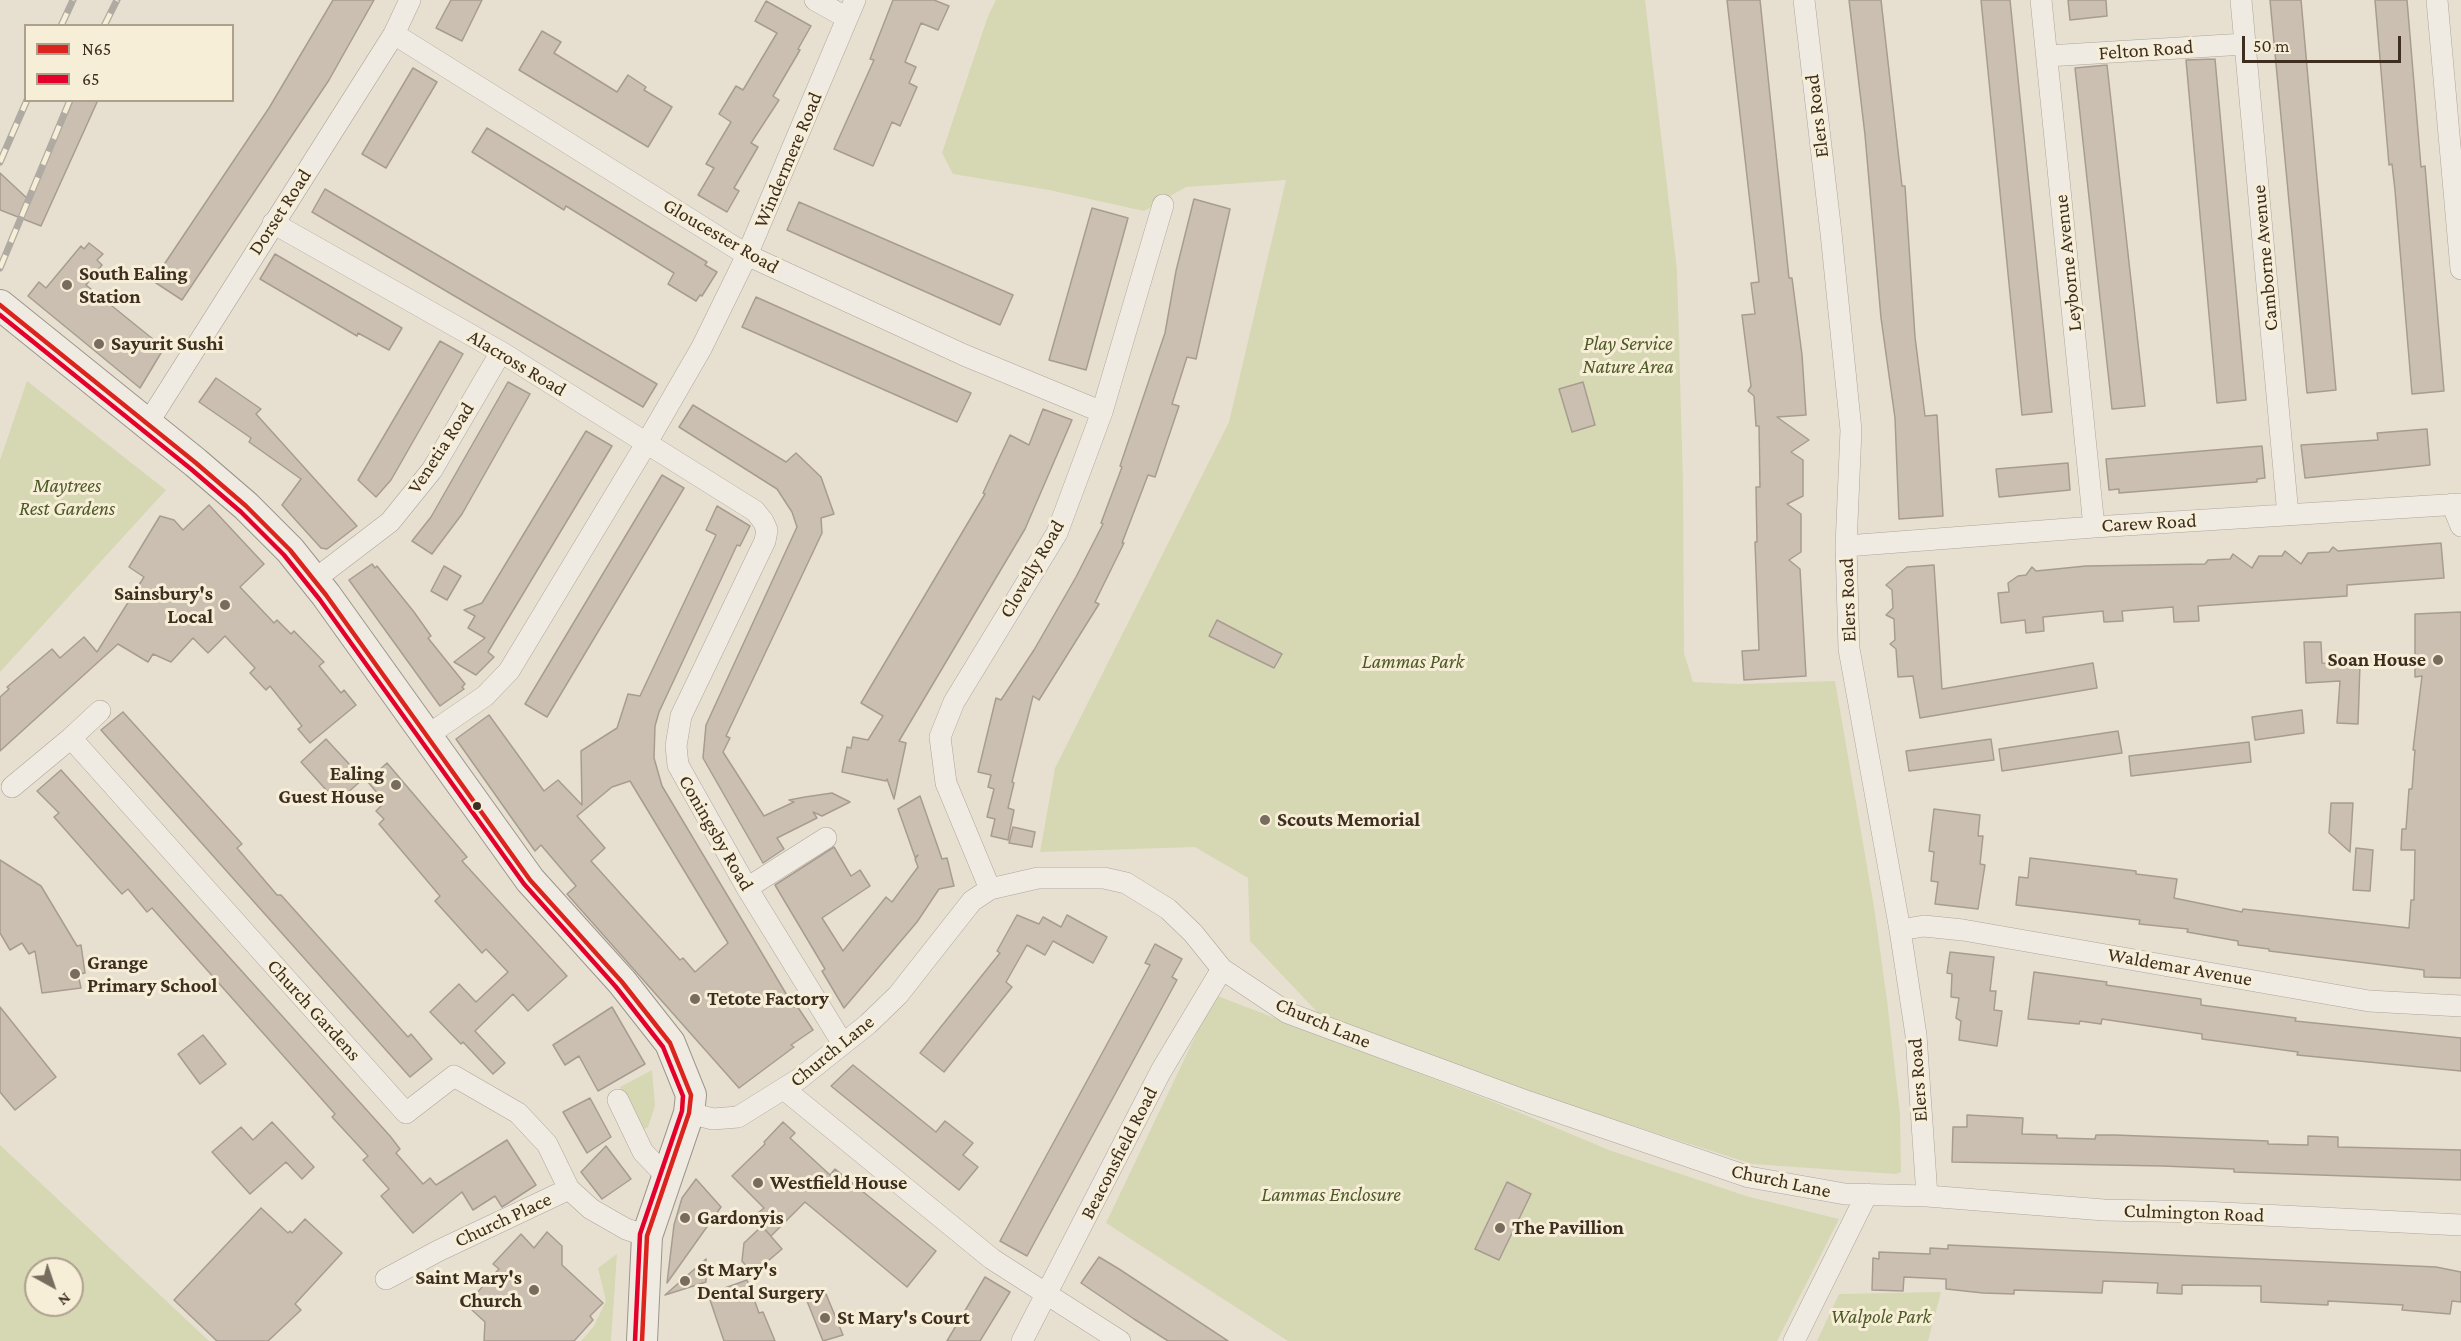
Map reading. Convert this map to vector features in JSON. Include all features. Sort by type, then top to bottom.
[{"type":"main road","points":[[8,312],[148,423],[246,506],[290,550],[428,735],[530,880],[656,1022],[670,1043],[691,1095],[689,1113],[647,1236],[642,1341]]},
{"type":"street","name":"Dorset Road","points":[[148,423],[394,34],[410,0]]},
{"type":"street","points":[[815,0],[851,9]]},
{"type":"street","name":"Elers Road","points":[[1803,0],[1831,233],[1851,430],[1846,546],[1849,649],[1900,930],[1920,1078],[1927,1196]]},
{"type":"street","name":"Leyborne Avenue","points":[[2041,0],[2094,526]]},
{"type":"street","name":"Camborne Avenue","points":[[2241,0],[2289,515]]},
{"type":"street","points":[[2437,0],[2461,269]]},
{"type":"street","name":"Windermere Road","points":[[428,735],[485,696],[509,670],[646,444],[702,347],[747,255],[851,9]]},
{"type":"street","name":"Gloucester Road","points":[[394,34],[747,255],[964,355],[1102,412]]},
{"type":"street","name":"Felton Road","points":[[2047,56],[2245,44]]},
{"type":"street","name":"Clovelly Road","points":[[990,889],[946,783],[940,737],[954,702],[1057,533],[1102,412],[1163,205]]},
{"type":"street","name":"Alacross Road","points":[[273,223],[501,352],[755,511]]},
{"type":"street","name":"Venetia Road","points":[[314,580],[390,522],[432,470],[501,352]]},
{"type":"street","points":[[2457,504],[2461,526]]},
{"type":"street","name":"Carew Road","points":[[1846,546],[2094,526],[2457,504]]},
{"type":"street","name":"Coningsby Road","points":[[755,511],[766,530],[765,541],[681,716],[676,746],[678,765],[747,888],[843,1044]]},
{"type":"street","points":[[12,787],[100,711]]},
{"type":"street","name":"Church Gardens","points":[[71,738],[406,1113],[454,1076],[518,1113],[547,1144],[569,1189]]},
{"type":"street","points":[[747,888],[826,838]]},
{"type":"street","name":"Church Lane","points":[[689,1113],[713,1119],[738,1118],[784,1089],[843,1044],[898,995],[972,901],[990,889],[1014,881],[1068,876],[1104,878],[1126,883],[1168,909],[1193,933],[1222,969],[1287,1013],[1528,1102],[1749,1177],[1845,1194],[1927,1196]]},
{"type":"street","name":"Waldemar Avenue","points":[[1900,930],[1924,926],[1963,930],[2369,1001],[2461,1006]]},
{"type":"street","name":"Beaconsfield Road","points":[[1022,1341],[1161,1071],[1222,969]]},
{"type":"street","points":[[784,1089],[992,1259],[1047,1292],[1120,1341]]},
{"type":"street","points":[[618,1100],[643,1152],[667,1178]]},
{"type":"street","name":"Church Place","points":[[386,1279],[438,1251],[569,1189],[591,1209],[626,1229],[647,1236]]},
{"type":"street","points":[[1794,1341],[1867,1194]]},
{"type":"street","name":"Culmington Road","points":[[1927,1196],[2104,1210],[2203,1212],[2461,1225]]},
{"type":"green space","name":"Lammas Park","points":[[996,0],[1645,0],[1677,270],[1683,484],[1684,653],[1693,682],[1738,684],[1835,681],[1874,907],[1887,1000],[1900,1114],[1901,1172],[1896,1174],[1752,1164],[1451,1067],[1320,1015],[1250,941],[1248,878],[1195,847],[1040,852],[1055,768],[1229,422],[1286,180],[1186,187],[1144,211],[1049,190],[953,174],[942,153],[988,16]]},
{"type":"green space","name":"Maytrees Rest Gardens","points":[[27,381],[166,490],[0,672],[0,460]]},
{"type":"green space","name":"Lammas Enclosure","points":[[1215,995],[1494,1102],[1609,1150],[1746,1196],[1839,1219],[1777,1341],[1288,1341],[1106,1223]]},
{"type":"green space","points":[[652,1070],[655,1106],[648,1127],[637,1133],[620,1087]]},
{"type":"green space","points":[[0,1145],[209,1341],[0,1341]]},
{"type":"green space","points":[[617,1254],[611,1341],[581,1341],[594,1326],[606,1301],[598,1268]]},
{"type":"green space","name":"Walpole Park","points":[[1941,1292],[1928,1341],[1817,1341],[1839,1294]]},
{"type":"building","points":[[333,0],[374,0],[329,80],[182,300],[153,281],[269,108]]},
{"type":"building","points":[[451,0],[482,0],[462,41],[436,28]]},
{"type":"building","points":[[893,0],[934,0],[949,6],[938,30],[921,23],[905,62],[916,67],[909,83],[917,87],[900,126],[892,122],[873,166],[834,149],[874,60],[870,59]]},
{"type":"building","points":[[1727,0],[1760,0],[1789,278],[1792,278],[1802,355],[1806,415],[1777,417],[1809,440],[1791,452],[1803,460],[1803,496],[1787,504],[1801,514],[1801,552],[1789,560],[1800,569],[1806,676],[1744,680],[1742,651],[1759,650],[1755,542],[1757,542],[1756,487],[1760,487],[1759,426],[1756,426],[1754,396],[1748,391],[1751,386],[1742,315],[1755,314],[1751,283],[1759,282]]},
{"type":"building","points":[[1849,0],[1881,0],[1902,186],[1905,186],[1915,337],[1925,416],[1937,415],[1943,516],[1899,519],[1895,418],[1881,318],[1865,135]]},
{"type":"building","points":[[1981,0],[2010,0],[2052,412],[2022,415]]},
{"type":"building","points":[[2068,0],[2106,0],[2107,16],[2070,20]]},
{"type":"building","points":[[2270,0],[2301,0],[2336,390],[2307,393]]},
{"type":"building","points":[[2375,0],[2407,0],[2421,167],[2425,166],[2444,391],[2412,394],[2395,190],[2392,164],[2389,165]]},
{"type":"building","points":[[766,1],[811,26],[773,96],[779,100],[751,143],[758,147],[734,188],[739,191],[727,212],[698,195],[714,168],[706,164],[731,122],[719,114],[736,86],[743,90],[777,33],[755,21]]},
{"type":"building","points":[[542,31],[561,42],[554,53],[617,92],[628,75],[646,87],[644,90],[672,107],[648,147],[519,70]]},
{"type":"building","points":[[2215,59],[2246,400],[2217,403],[2186,60]]},
{"type":"building","points":[[2107,65],[2145,406],[2112,409],[2075,68]]},
{"type":"building","points":[[413,68],[437,82],[386,168],[362,154]]},
{"type":"building","points":[[72,102],[97,102],[41,226],[0,210],[0,173],[30,201]]},
{"type":"building","points":[[487,128],[707,262],[705,265],[717,272],[702,296],[700,295],[696,301],[668,284],[674,273],[566,206],[564,210],[472,152]]},
{"type":"building","points":[[325,189],[657,384],[643,407],[312,212]]},
{"type":"building","points":[[1194,199],[1230,209],[1196,359],[1187,357],[1172,404],[1179,406],[1155,477],[1148,475],[1122,543],[1124,543],[1095,602],[1099,604],[1039,700],[1033,696],[1012,782],[1014,783],[1008,808],[1014,810],[1008,840],[991,836],[995,819],[987,817],[994,789],[988,787],[991,775],[978,772],[996,698],[1001,700],[1034,650],[1103,524],[1101,523],[1122,467],[1120,466],[1165,333],[1176,271]]},
{"type":"building","points":[[799,202],[1013,295],[1000,325],[787,230]]},
{"type":"building","points":[[1092,208],[1128,218],[1086,370],[1049,360]]},
{"type":"building","points":[[89,243],[103,254],[97,260],[102,265],[86,285],[164,348],[140,388],[28,296],[39,282],[46,288],[81,246],[84,249]]},
{"type":"building","points":[[275,254],[402,328],[389,350],[358,333],[357,336],[260,279]]},
{"type":"building","points":[[756,297],[971,393],[957,422],[742,327]]},
{"type":"building","points":[[440,341],[463,354],[391,480],[376,497],[358,480]]},
{"type":"building","points":[[216,378],[261,409],[256,414],[357,526],[327,549],[321,548],[282,505],[301,479],[249,442],[251,438],[199,402]]},
{"type":"building","points":[[508,382],[530,394],[462,514],[432,554],[412,541],[431,517]]},
{"type":"building","points":[[1583,382],[1595,425],[1572,432],[1559,389]]},
{"type":"building","points":[[693,405],[786,462],[796,453],[821,477],[834,514],[821,518],[822,533],[726,736],[730,738],[723,752],[764,816],[794,802],[789,800],[805,797],[832,793],[850,802],[822,816],[813,812],[817,818],[777,838],[784,849],[763,863],[703,758],[706,725],[797,527],[792,512],[777,489],[679,427]]},
{"type":"building","points":[[1043,409],[1072,420],[1025,529],[899,741],[906,743],[894,799],[887,779],[886,781],[842,772],[847,747],[851,748],[853,737],[868,740],[883,716],[861,703],[985,494],[983,493],[1010,435],[1029,445]]},
{"type":"building","points":[[2427,429],[2430,465],[2305,478],[2301,445],[2378,440],[2377,433]]},
{"type":"building","points":[[586,431],[612,446],[488,652],[494,657],[476,675],[454,662],[485,638],[468,628],[475,616],[464,610],[482,603]]},
{"type":"building","points":[[2262,446],[2265,478],[2257,479],[2257,482],[2119,493],[2119,489],[2109,490],[2106,459]]},
{"type":"building","points":[[2068,463],[2070,490],[1999,497],[1996,469]]},
{"type":"building","points":[[662,475],[684,488],[547,717],[525,704]]},
{"type":"building","points":[[209,505],[264,564],[240,587],[274,623],[277,620],[291,634],[294,631],[324,662],[319,666],[341,693],[344,690],[356,705],[310,743],[298,729],[302,726],[270,686],[266,690],[250,673],[255,668],[225,636],[208,653],[193,638],[171,662],[153,654],[148,662],[118,644],[0,751],[0,697],[9,689],[7,687],[52,649],[60,658],[84,637],[97,652],[144,577],[129,567],[160,516],[174,520],[183,530]]},
{"type":"building","points":[[717,506],[750,526],[740,546],[737,545],[659,712],[655,726],[654,758],[662,786],[794,1007],[797,1006],[813,1030],[739,1088],[567,894],[576,886],[541,845],[535,851],[456,739],[489,715],[544,791],[558,780],[582,805],[581,751],[617,728],[628,694],[640,696],[716,535],[706,530]],"holes":[[[630,781],[728,943],[695,972],[683,958],[680,960],[591,861],[605,848],[577,816],[612,787]]]},
{"type":"building","points":[[2441,543],[2444,578],[2347,585],[2347,596],[2198,606],[2199,621],[2174,622],[2173,607],[2122,611],[2123,621],[2104,622],[2103,611],[2043,617],[2044,631],[2026,633],[2025,620],[2001,623],[1998,593],[2009,592],[2008,583],[2018,576],[2026,575],[2032,567],[2036,571],[2086,566],[2205,564],[2208,560],[2230,559],[2233,554],[2252,568],[2259,556],[2282,556],[2285,551],[2301,564],[2308,553],[2329,552],[2333,547],[2338,551]]},
{"type":"building","points":[[372,564],[375,568],[377,566],[414,612],[431,636],[428,638],[465,684],[462,687],[464,689],[440,706],[349,580]]},
{"type":"building","points":[[1934,565],[1942,689],[2093,663],[2097,688],[1920,718],[1913,676],[1898,677],[1896,649],[1890,644],[1895,640],[1894,619],[1886,615],[1893,608],[1892,590],[1886,585],[1907,567]]},
{"type":"building","points":[[444,566],[461,576],[447,600],[431,591]]},
{"type":"building","points":[[2461,612],[2461,978],[2424,977],[2424,970],[2269,951],[2269,949],[2238,945],[2238,941],[2187,932],[2188,929],[2139,924],[2140,920],[2016,905],[2019,877],[2028,878],[2030,858],[2136,871],[2136,874],[2177,879],[2174,898],[2242,912],[2243,909],[2409,928],[2411,900],[2414,900],[2415,850],[2401,850],[2402,829],[2406,829],[2409,789],[2412,789],[2415,750],[2413,750],[2422,676],[2415,677],[2415,614]]},
{"type":"building","points":[[1217,620],[1282,654],[1274,668],[1209,636]]},
{"type":"building","points":[[2304,642],[2321,642],[2322,663],[2360,664],[2358,724],[2337,723],[2340,681],[2306,683]]},
{"type":"building","points":[[2302,710],[2304,733],[2255,740],[2252,717]]},
{"type":"building","points":[[123,712],[242,844],[237,848],[277,895],[281,895],[408,1037],[411,1034],[432,1059],[410,1077],[101,730]]},
{"type":"building","points":[[2118,731],[2122,753],[2002,771],[1999,749]]},
{"type":"building","points":[[326,739],[363,779],[337,802],[301,762]]},
{"type":"building","points":[[1991,739],[1994,760],[1909,771],[1906,751]]},
{"type":"building","points":[[2249,742],[2251,762],[2131,776],[2129,756]]},
{"type":"building","points":[[387,763],[467,857],[462,861],[567,976],[528,1011],[513,994],[475,1031],[505,1063],[493,1074],[430,1012],[459,984],[476,1002],[508,972],[486,949],[482,953],[435,901],[440,896],[379,824],[384,819],[376,811],[385,802],[367,781]]},
{"type":"building","points":[[61,770],[390,1136],[400,1149],[396,1153],[423,1184],[430,1178],[436,1185],[507,1140],[536,1185],[502,1207],[495,1196],[473,1210],[462,1192],[413,1233],[381,1196],[389,1189],[363,1160],[368,1156],[332,1117],[335,1114],[152,908],[147,912],[128,889],[122,894],[54,817],[59,813],[37,791]]},
{"type":"building","points":[[920,796],[942,859],[947,858],[954,886],[939,889],[917,922],[844,1008],[822,971],[825,969],[775,885],[834,847],[851,876],[860,870],[870,886],[822,918],[843,951],[886,897],[892,902],[918,867],[915,859],[918,855],[915,857],[898,809]]},
{"type":"building","points":[[2331,803],[2353,803],[2350,852],[2329,833]]},
{"type":"building","points":[[1934,809],[1980,815],[1978,836],[1983,836],[1980,864],[1985,865],[1978,909],[1935,904],[1938,882],[1931,881],[1934,852],[1929,851]]},
{"type":"building","points":[[1013,827],[1035,832],[1032,847],[1009,843]]},
{"type":"building","points":[[2356,848],[2373,850],[2370,891],[2353,890]]},
{"type":"building","points":[[0,860],[41,886],[77,946],[81,945],[85,973],[78,974],[81,988],[42,993],[35,951],[29,954],[22,943],[10,950],[0,933]]},
{"type":"building","points":[[1017,915],[1039,924],[1043,917],[1061,927],[1067,915],[1107,937],[1093,963],[1053,941],[1045,955],[1027,945],[1006,982],[1012,987],[944,1072],[920,1053],[1000,953],[997,951]]},
{"type":"building","points":[[1155,944],[1182,959],[1172,977],[1177,980],[1027,1256],[1000,1241],[1150,965],[1145,963]]},
{"type":"building","points":[[1950,952],[1994,957],[1990,991],[1996,991],[1994,1010],[2002,1011],[1997,1046],[1959,1040],[1961,1021],[1956,1018],[1959,998],[1951,997],[1952,974],[1947,973]]},
{"type":"building","points":[[2034,972],[2201,999],[2201,1005],[2296,1018],[2295,1021],[2461,1038],[2461,1071],[2297,1055],[2298,1052],[2202,1039],[2202,1034],[2102,1019],[2101,1024],[2080,1021],[2079,1024],[2028,1019]]},
{"type":"building","points":[[0,1007],[56,1077],[15,1110],[0,1092]]},
{"type":"building","points":[[612,1007],[645,1064],[598,1091],[579,1056],[565,1065],[553,1045]]},
{"type":"building","points":[[203,1035],[226,1064],[200,1084],[178,1054]]},
{"type":"building","points":[[853,1065],[936,1132],[945,1121],[973,1143],[963,1155],[978,1167],[959,1190],[831,1086]]},
{"type":"building","points":[[590,1098],[611,1137],[587,1153],[563,1112]]},
{"type":"building","points":[[1967,1115],[2023,1118],[2022,1134],[2057,1135],[2057,1138],[2095,1139],[2096,1135],[2115,1135],[2268,1141],[2268,1144],[2308,1145],[2308,1136],[2338,1137],[2338,1147],[2461,1150],[2461,1180],[2234,1172],[2234,1169],[2163,1166],[1952,1162],[1953,1127],[1967,1127]]},
{"type":"building","points":[[272,1122],[314,1167],[302,1179],[286,1162],[250,1194],[212,1152],[241,1127],[253,1140]]},
{"type":"building","points":[[783,1122],[795,1133],[790,1138],[830,1175],[835,1169],[936,1251],[907,1287],[805,1202],[771,1236],[753,1217],[764,1208],[732,1176],[765,1144],[764,1142]]},
{"type":"building","points":[[606,1146],[631,1179],[602,1199],[581,1172]]},
{"type":"building","points":[[696,1179],[721,1207],[667,1283],[674,1225],[682,1198]]},
{"type":"building","name":"The Pavillion","points":[[1507,1182],[1531,1194],[1499,1260],[1475,1249]]},
{"type":"building","points":[[261,1208],[288,1233],[290,1231],[292,1233],[305,1219],[342,1253],[295,1304],[301,1310],[268,1341],[217,1341],[174,1300]]},
{"type":"building","points":[[762,1226],[782,1249],[753,1274],[742,1261],[744,1243]]},
{"type":"building","name":"Saint Mary's Church","points":[[547,1232],[562,1246],[562,1265],[603,1303],[590,1316],[593,1320],[574,1341],[484,1341],[485,1322],[472,1310],[472,1298],[499,1269],[493,1264],[521,1234],[534,1248]]},
{"type":"building","points":[[1948,1245],[2436,1267],[2461,1272],[2461,1302],[2452,1301],[2450,1314],[2402,1310],[2403,1305],[2328,1301],[2328,1305],[2261,1302],[2261,1286],[2182,1285],[2182,1294],[2157,1293],[2158,1283],[2103,1281],[2102,1293],[2014,1290],[2014,1294],[1983,1293],[1946,1289],[1946,1279],[1904,1277],[1903,1291],[1872,1290],[1873,1258],[1879,1259],[1879,1252],[1930,1254],[1930,1248],[1948,1249]]},
{"type":"building","points":[[1099,1257],[1228,1341],[1168,1341],[1134,1319],[1081,1283]]},
{"type":"building","name":"St Mary's Dental Surgery","points":[[706,1259],[706,1282],[665,1295]]},
{"type":"building","points":[[985,1277],[1010,1292],[980,1341],[947,1341]]},
{"type":"building","points":[[747,1280],[759,1313],[763,1312],[775,1341],[724,1341],[708,1294]]},
{"type":"building","name":"St Mary's Court","points":[[826,1294],[843,1335],[823,1341],[807,1301]]},
{"type":"railway","points":[[62,24],[73,0]]},
{"type":"railway","points":[[105,24],[117,0]]},
{"type":"railway","points":[[0,162],[26,102]]},
{"type":"railway","points":[[0,268],[69,102]]},
{"type":"transit line","name":"N65","points":[[0,305],[196,463],[246,506],[290,550],[326,595],[530,880],[622,982],[670,1043],[691,1095],[689,1113],[647,1236],[642,1341]]},
{"type":"transit line","name":"65","points":[[0,315],[191,469],[241,512],[284,555],[320,600],[524,884],[616,987],[663,1047],[683,1096],[682,1111],[640,1234],[635,1341]]},
{"type":"place","name":"South Ealing Station","points":[[67,285]]},
{"type":"place","name":"Sayurit Sushi","points":[[99,344]]},
{"type":"place","name":"Sainsbury's Local","points":[[225,605]]},
{"type":"place","name":"Soan House","points":[[2438,660]]},
{"type":"place","name":"Ealing Guest House","points":[[396,785]]},
{"type":"place","name":"Scouts Memorial","points":[[1265,820]]},
{"type":"place","name":"Grange Primary School","points":[[75,974]]},
{"type":"place","name":"Tetote Factory","points":[[695,999]]},
{"type":"place","name":"Westfield House","points":[[758,1183]]},
{"type":"place","name":"Gardonyis","points":[[685,1218]]},
{"type":"place","name":"The Pavillion","points":[[1500,1228]]},
{"type":"place","name":"St Mary's Dental Surgery","points":[[685,1281]]},
{"type":"place","name":"Saint Mary's Church","points":[[534,1290]]},
{"type":"place","name":"St Mary's Court","points":[[825,1318]]},
{"type":"park label","name":"Play Service Nature Area","points":[[1628,356]]}]
